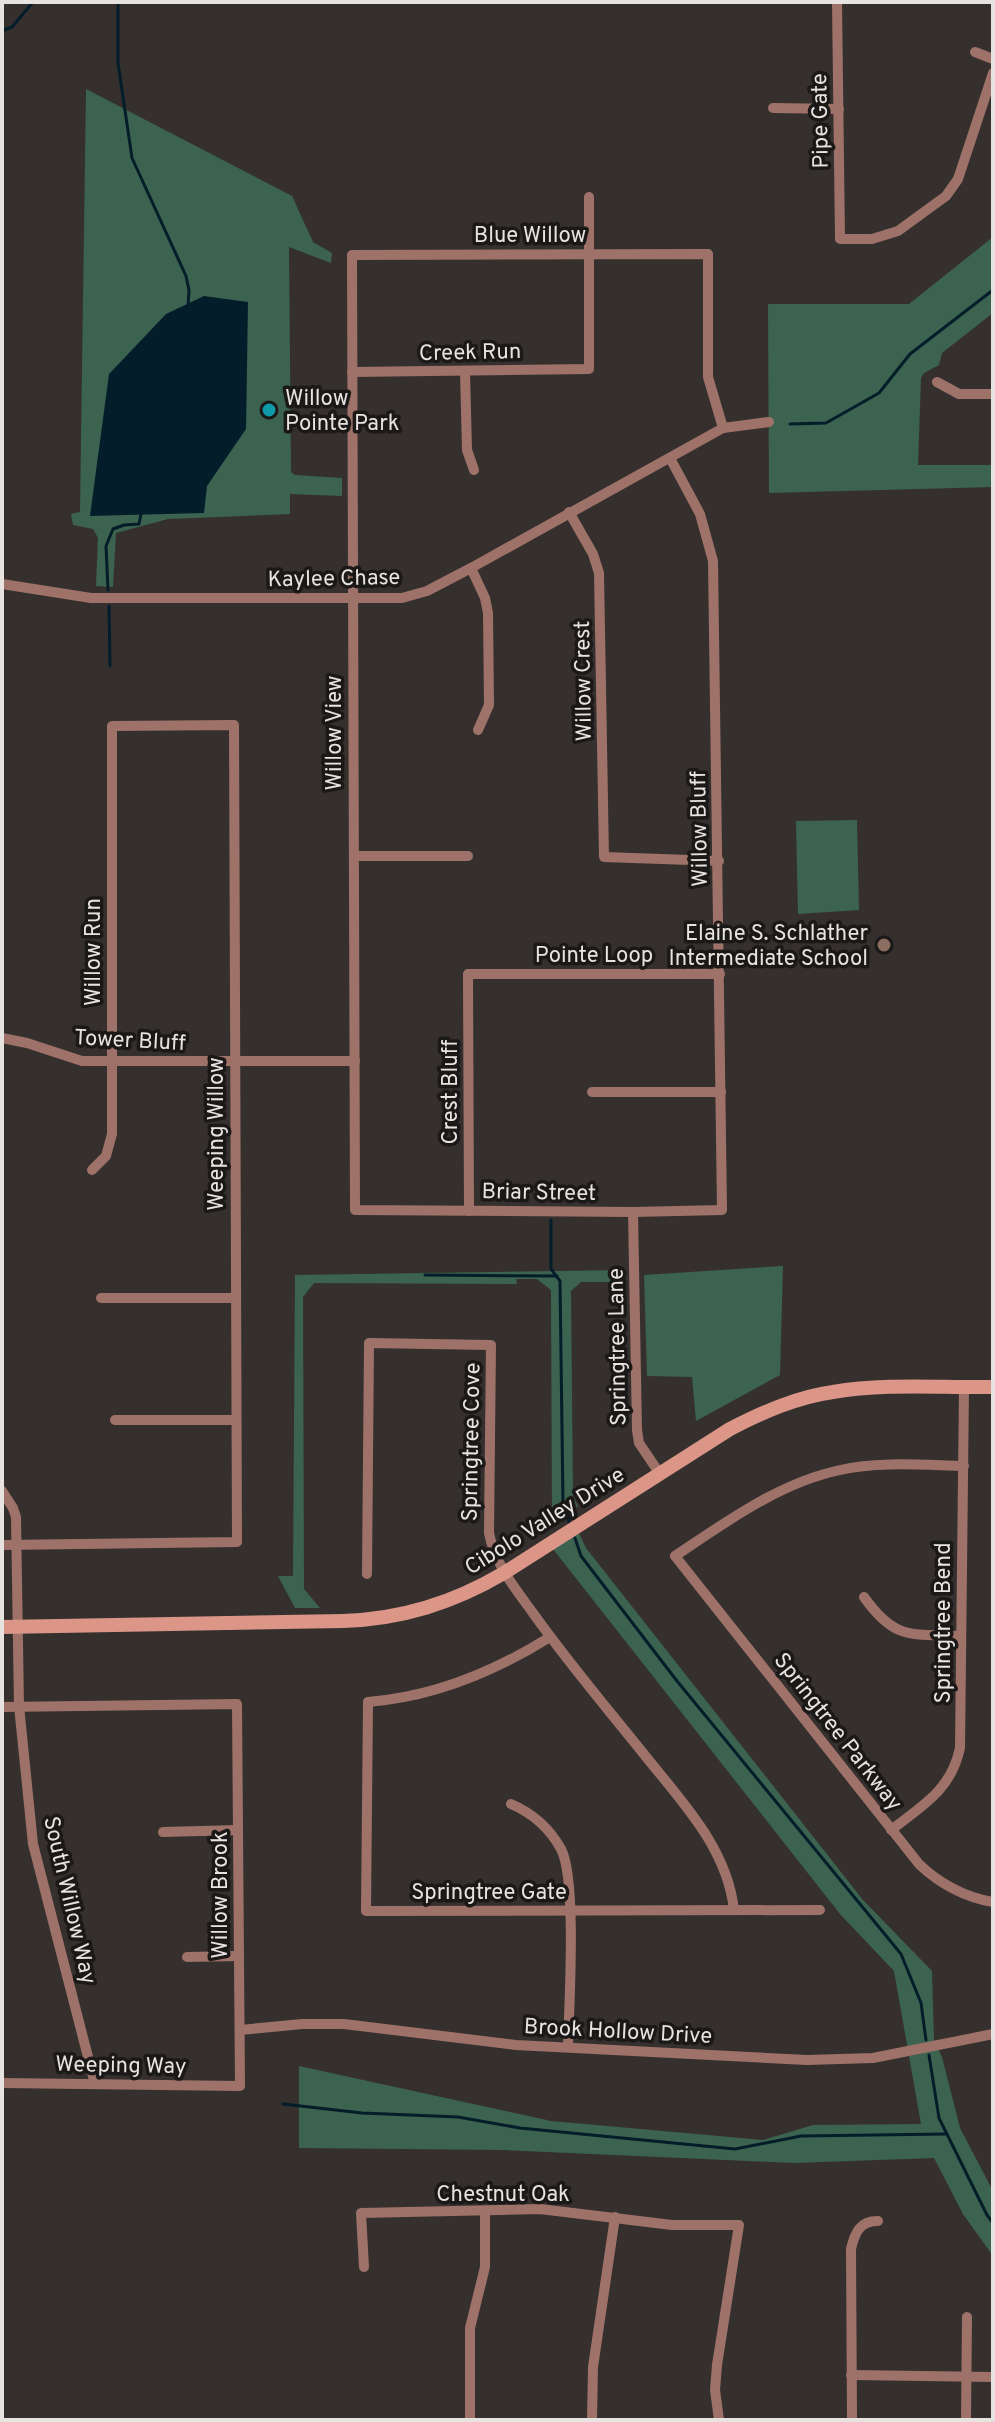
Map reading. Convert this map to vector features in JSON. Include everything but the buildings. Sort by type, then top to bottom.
[{"type":"main road","name":"Cibolo Valley Drive","points":[[2,1627],[375,1620],[417,1612],[472,1592],[760,1414],[808,1397],[874,1387],[993,1387]]},
{"type":"street","name":"Pipe Gate","points":[[837,2],[840,239],[872,239],[898,231],[946,196],[958,179],[993,73]]},
{"type":"street","points":[[975,52],[993,59]]},
{"type":"street","points":[[773,108],[839,109]]},
{"type":"street","points":[[589,197],[590,253]]},
{"type":"street","name":"Creek Run","points":[[352,372],[589,369],[590,253]]},
{"type":"street","name":"Blue Willow","points":[[352,255],[708,254],[708,377],[723,428]]},
{"type":"street","name":"Willow View","points":[[352,255],[355,1210]]},
{"type":"street","points":[[465,372],[467,450],[474,470]]},
{"type":"street","points":[[937,382],[959,394],[993,394]]},
{"type":"street","name":"Kaylee Chase","points":[[2,584],[91,598],[402,598],[416,595],[471,568],[723,428],[769,422]]},
{"type":"street","name":"Willow Bluff","points":[[670,458],[700,514],[713,561],[722,1210]]},
{"type":"street","name":"Willow Crest","points":[[569,512],[593,554],[599,573],[604,857],[719,861]]},
{"type":"street","points":[[471,568],[485,598],[488,613],[489,705],[478,730]]},
{"type":"street","name":"Willow Run","points":[[92,1170],[106,1156],[111,1144],[112,726],[234,725]]},
{"type":"street","name":"Weeping Willow","points":[[17,1545],[237,1542],[234,725]]},
{"type":"street","points":[[354,856],[468,856]]},
{"type":"street","name":"Pointe Loop","points":[[468,974],[720,974]]},
{"type":"street","name":"Crest Bluff","points":[[468,974],[469,1211]]},
{"type":"street","name":"Tower Bluff","points":[[2,1038],[27,1043],[68,1058],[112,1063],[355,1061]]},
{"type":"street","points":[[592,1092],[721,1092]]},
{"type":"street","name":"Briar Street","points":[[355,1210],[722,1210]]},
{"type":"street","name":"Springtree Lane","points":[[633,1212],[637,1430],[639,1443],[660,1474]]},
{"type":"street","points":[[101,1298],[236,1298]]},
{"type":"street","name":"Springtree Cove","points":[[367,1574],[369,1343],[491,1345],[489,1533],[492,1551],[550,1637],[699,1824],[724,1869],[734,1910]]},
{"type":"street","name":"Springtree Bend","points":[[891,1830],[939,1791],[956,1767],[961,1726],[964,1387]]},
{"type":"street","points":[[115,1420],[236,1420]]},
{"type":"street","name":"Springtree Parkway","points":[[964,1466],[854,1468],[815,1477],[774,1494],[675,1556],[891,1830],[930,1874],[953,1888],[993,1902]]},
{"type":"street","name":"South Willow Way","points":[[2,1491],[16,1517],[19,1706],[33,1844],[95,2084]]},
{"type":"street","points":[[2,1545],[17,1545]]},
{"type":"street","points":[[864,1597],[879,1617],[895,1630],[961,1636]]},
{"type":"street","name":"Springtree Gate","points":[[550,1637],[487,1673],[422,1694],[368,1702],[366,1911],[820,1910]]},
{"type":"street","name":"Willow Brook","points":[[19,1706],[237,1704],[240,2086]]},
{"type":"street","points":[[2,1707],[19,1706]]},
{"type":"street","points":[[511,1804],[530,1813],[561,1850],[567,1866],[568,2046]]},
{"type":"street","points":[[163,1832],[238,1830]]},
{"type":"street","points":[[187,1957],[239,1956]]},
{"type":"street","name":"Brook Hollow Drive","points":[[240,2030],[302,2024],[344,2024],[516,2045],[807,2060],[893,2055],[993,2034]]},
{"type":"street","name":"Weeping Way","points":[[2,2083],[240,2086]]},
{"type":"street","name":"Chestnut Oak","points":[[364,2267],[361,2213],[540,2209],[672,2225],[739,2225],[717,2365],[715,2390],[719,2420]]},
{"type":"street","points":[[470,2420],[470,2328],[485,2267],[485,2212]]},
{"type":"street","points":[[592,2420],[593,2367],[615,2217]]},
{"type":"street","points":[[852,2420],[851,2249],[859,2227],[878,2221]]},
{"type":"street","points":[[966,2420],[967,2317]]},
{"type":"street","points":[[851,2375],[993,2377]]},
{"type":"green space","points":[[86,89],[292,196],[313,242],[332,253],[331,263],[289,247],[291,472],[295,475],[342,478],[342,496],[290,494],[290,514],[168,519],[116,533],[113,587],[96,586],[98,538],[93,529],[73,525],[71,514],[80,512]]},
{"type":"green space","points":[[993,237],[993,313],[942,353],[939,365],[921,378],[918,465],[993,465],[993,487],[769,493],[768,304],[909,304]]},
{"type":"green space","points":[[857,820],[859,910],[798,914],[796,821]]},
{"type":"green space","points":[[783,1266],[780,1375],[696,1421],[692,1377],[647,1376],[644,1275]]},
{"type":"green space","points":[[622,1270],[623,1282],[581,1282],[571,1291],[573,1496],[578,1506],[552,1523],[551,1290],[537,1279],[516,1279],[517,1284],[314,1283],[303,1297],[304,1589],[320,1608],[295,1608],[278,1576],[293,1576],[295,1275]]},
{"type":"green space","points":[[576,1527],[586,1548],[863,1900],[932,1971],[934,2040],[942,2057],[960,2128],[993,2191],[993,2256],[963,2214],[934,2158],[794,2163],[505,2150],[299,2148],[299,2066],[551,2121],[763,2140],[813,2125],[921,2124],[894,1971],[840,1914],[549,1544]]},
{"type":"water","points":[[204,296],[248,302],[246,429],[207,486],[204,513],[90,516],[109,374],[166,314]]},
{"type":"waterway","points":[[2,31],[12,27],[33,2]]},
{"type":"waterway","points":[[118,2],[118,63],[132,158],[186,276],[188,307]]},
{"type":"waterway","points":[[790,424],[826,423],[879,393],[910,354],[993,290]]},
{"type":"waterway","points":[[108,590],[106,546],[113,529],[139,524],[141,514]]},
{"type":"waterway","points":[[109,606],[110,666]]},
{"type":"waterway","points":[[551,1220],[551,1269],[560,1281],[563,1503],[569,1522]]},
{"type":"waterway","points":[[425,1275],[557,1276]]},
{"type":"waterway","points":[[575,1538],[581,1556],[677,1681],[901,1954],[921,2003],[926,2040]]},
{"type":"waterway","points":[[929,2055],[939,2118],[993,2223]]},
{"type":"waterway","points":[[283,2104],[362,2113],[458,2117],[520,2128],[735,2149],[801,2136],[947,2134]]},
{"type":"place","name":"Willow Pointe Park","points":[[269,410]]},
{"type":"place","name":"Elaine S. Schlather Intermediate School","points":[[884,945]]}]
